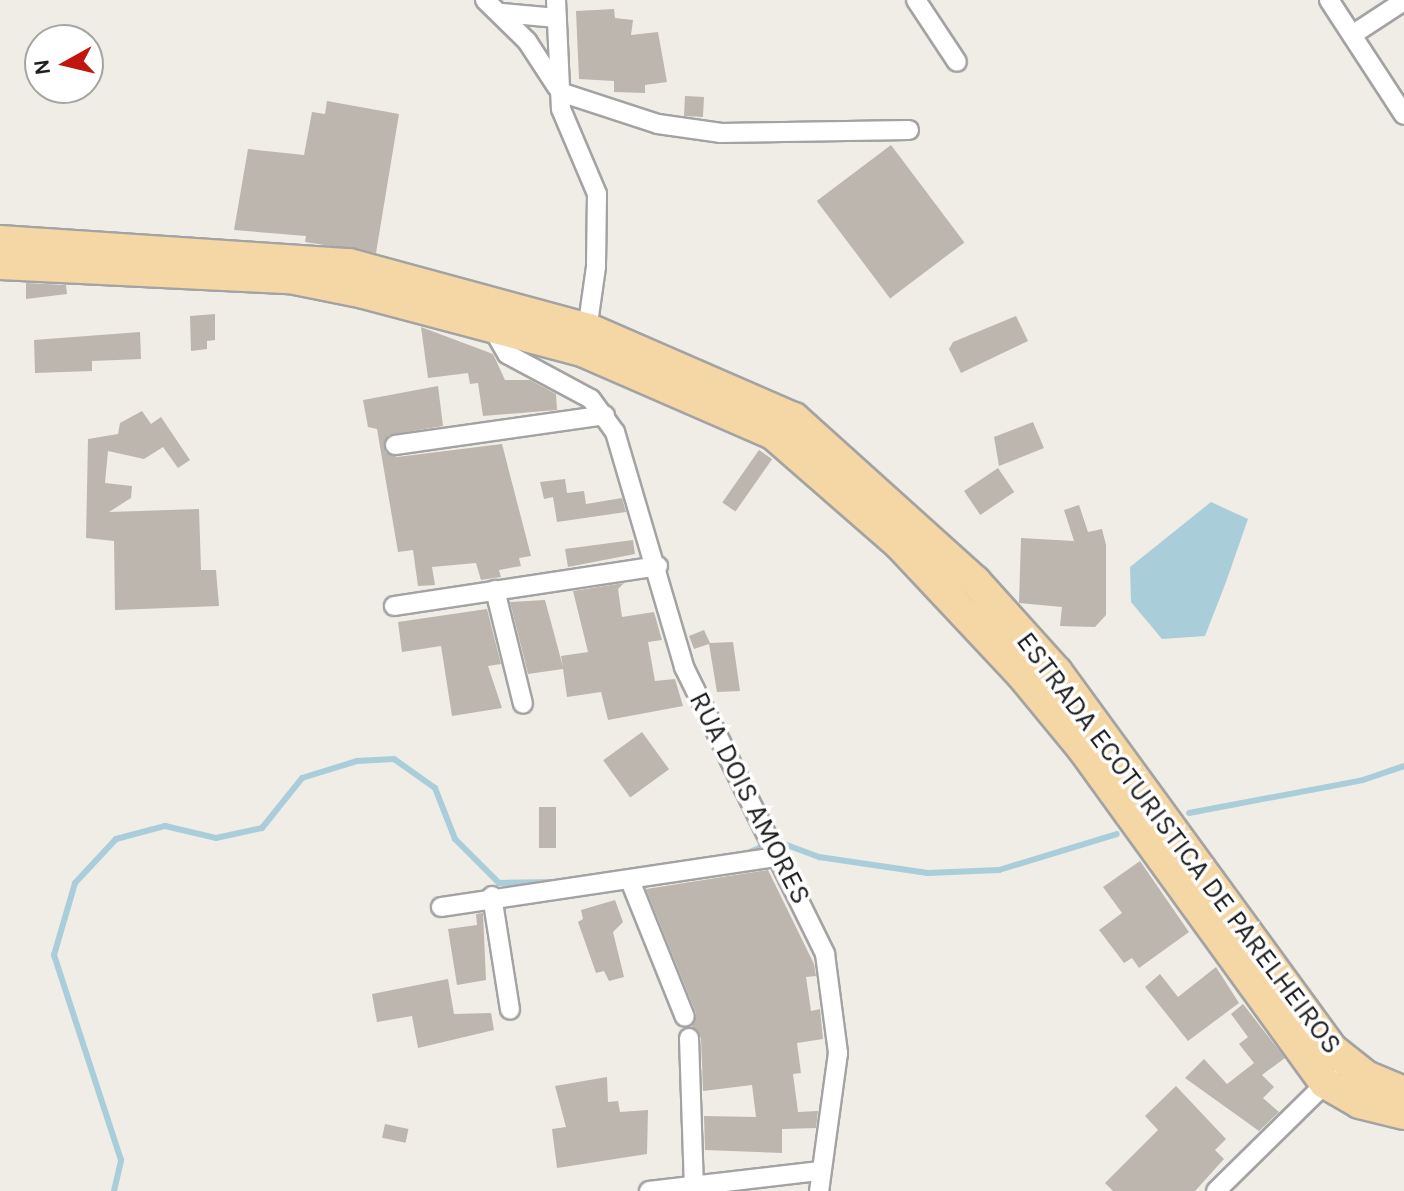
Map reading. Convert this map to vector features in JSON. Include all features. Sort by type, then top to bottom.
[{"type":"main road","name":"ESTRADA ECOTURISTICA DE PARELHEIROS","points":[[0,241],[324,261],[586,340],[794,418],[975,581],[1057,672],[1255,950],[1336,1074],[1359,1103],[1404,1114]]},
{"type":"main road","name":"ESTRADA ECOTURISTICA DE PARELHEIROS","points":[[0,264],[290,278],[493,314]]},
{"type":"main road","name":"ESTRADA ECOTURISTICA DE PARELHEIROS","points":[[1336,1074],[1404,1092]]},
{"type":"street","points":[[485,0],[502,13],[560,92],[658,124],[721,133],[909,130]]},
{"type":"street","points":[[916,0],[957,62]]},
{"type":"street","points":[[1329,0],[1404,115]]},
{"type":"street","points":[[1352,35],[1404,1]]},
{"type":"street","points":[[502,13],[556,9],[564,116],[597,194],[586,340]]},
{"type":"street","points":[[493,314],[507,354],[582,393],[605,415]]},
{"type":"street","points":[[395,445],[605,415]]},
{"type":"street","name":"RUA DOIS AMORES","points":[[605,415],[658,566],[684,667],[776,857],[811,920],[836,1004],[837,1072],[819,1191]]},
{"type":"street","points":[[394,606],[658,566]]},
{"type":"street","points":[[495,590],[523,704]]},
{"type":"street","points":[[441,907],[492,896],[631,883],[776,857]]},
{"type":"street","points":[[631,883],[685,1017]]},
{"type":"street","points":[[492,896],[510,1010]]},
{"type":"street","points":[[689,1038],[694,1185]]},
{"type":"street","points":[[1216,1191],[1336,1074]]},
{"type":"street","points":[[649,1191],[820,1171]]},
{"type":"water","points":[[1211,502],[1248,519],[1226,582],[1205,636],[1162,639],[1131,602],[1130,567]]},
{"type":"building","points":[[614,9],[615,18],[633,20],[631,35],[658,32],[667,82],[645,85],[645,93],[614,92],[614,81],[579,79],[576,11]]},
{"type":"building","points":[[685,96],[704,97],[703,117],[684,116]]},
{"type":"building","points":[[327,101],[399,114],[376,253],[305,242],[306,236],[234,230],[248,149],[304,155],[312,112],[325,114]]},
{"type":"building","points":[[891,145],[964,242],[890,298],[817,201]]},
{"type":"building","points":[[26,283],[66,285],[67,294],[26,299]]},
{"type":"building","points":[[215,314],[215,340],[207,341],[207,349],[191,351],[190,316]]},
{"type":"building","points":[[1016,316],[1028,341],[961,373],[949,349],[953,342]]},
{"type":"building","points":[[421,327],[493,354],[505,380],[530,380],[556,394],[557,410],[483,416],[478,383],[470,384],[468,373],[428,378]]},
{"type":"building","points":[[140,332],[141,359],[92,361],[92,371],[35,373],[34,340]]},
{"type":"building","points":[[438,386],[443,426],[388,435],[385,452],[397,457],[502,444],[531,556],[519,558],[521,566],[499,570],[501,577],[481,580],[476,563],[432,567],[435,585],[418,586],[413,550],[398,552],[377,429],[368,427],[363,400]]},
{"type":"building","points":[[142,411],[151,424],[161,417],[190,460],[178,468],[163,447],[144,459],[108,451],[105,483],[132,486],[131,498],[109,512],[199,509],[201,570],[216,570],[219,606],[115,610],[114,541],[86,538],[88,439],[118,434],[120,423]]},
{"type":"building","points":[[1033,422],[1044,448],[999,466],[994,437]]},
{"type":"building","points":[[759,450],[772,459],[735,512],[722,502]]},
{"type":"building","points":[[998,468],[1014,492],[980,515],[964,491]]},
{"type":"building","points":[[565,479],[567,493],[584,491],[586,504],[622,498],[626,512],[557,522],[553,497],[544,499],[540,482]]},
{"type":"building","points":[[1079,505],[1088,532],[1102,529],[1106,545],[1106,615],[1095,627],[1060,626],[1062,607],[1019,603],[1021,538],[1074,541],[1064,510]]},
{"type":"building","points":[[633,540],[635,554],[568,567],[565,549]]},
{"type":"building","points":[[624,583],[618,589],[622,617],[654,612],[662,640],[648,642],[655,681],[675,679],[683,706],[608,720],[601,692],[567,697],[563,669],[528,674],[510,602],[545,600],[563,667],[561,656],[588,652],[573,591]]},
{"type":"building","points":[[487,609],[501,664],[488,666],[502,708],[452,716],[441,646],[402,652],[398,622]]},
{"type":"building","points":[[704,630],[710,643],[733,642],[740,691],[717,692],[709,644],[694,649],[689,636]]},
{"type":"building","points":[[642,732],[669,769],[630,797],[603,760]]},
{"type":"building","points":[[539,807],[556,807],[556,848],[539,848]]},
{"type":"building","points":[[1140,861],[1189,932],[1139,968],[1132,958],[1124,963],[1099,930],[1122,913],[1103,887]]},
{"type":"building","points":[[768,870],[814,964],[816,976],[806,977],[811,1011],[820,1009],[823,1039],[797,1043],[801,1073],[793,1074],[798,1112],[818,1111],[816,1128],[782,1129],[782,1153],[705,1150],[704,1116],[756,1117],[752,1085],[703,1091],[701,1038],[692,1027],[696,1013],[646,889]]},
{"type":"building","points":[[615,900],[623,922],[613,932],[624,977],[609,981],[604,971],[596,973],[578,922],[583,919],[581,910]]},
{"type":"building","points":[[483,913],[486,980],[457,985],[448,929],[477,925],[476,914]]},
{"type":"building","points":[[1216,967],[1239,1003],[1188,1041],[1145,987],[1160,974],[1178,997]]},
{"type":"building","points":[[448,979],[454,1014],[491,1013],[494,1030],[418,1048],[412,1016],[377,1022],[372,994]]},
{"type":"building","points":[[1243,1004],[1285,1058],[1262,1075],[1274,1087],[1263,1098],[1279,1112],[1259,1131],[1185,1078],[1204,1059],[1227,1084],[1254,1063],[1239,1044],[1248,1037],[1231,1014]]},
{"type":"building","points":[[607,1077],[608,1102],[618,1101],[620,1112],[648,1110],[647,1154],[557,1168],[552,1129],[566,1127],[555,1086]]},
{"type":"building","points":[[1176,1086],[1226,1139],[1215,1150],[1224,1159],[1195,1191],[1113,1191],[1105,1183],[1158,1130],[1145,1116]]},
{"type":"building","points":[[385,1124],[408,1129],[406,1143],[382,1138]]},
{"type":"waterway","points":[[114,1191],[121,1160],[54,955],[75,883],[116,839],[165,826],[216,838],[262,828],[302,778],[357,761],[394,759],[435,788],[455,839],[499,883],[552,882]]},
{"type":"waterway","points":[[1189,813],[1363,780],[1404,766]]},
{"type":"waterway","points":[[745,854],[776,841],[819,857],[928,873],[999,870],[1117,834]]}]
